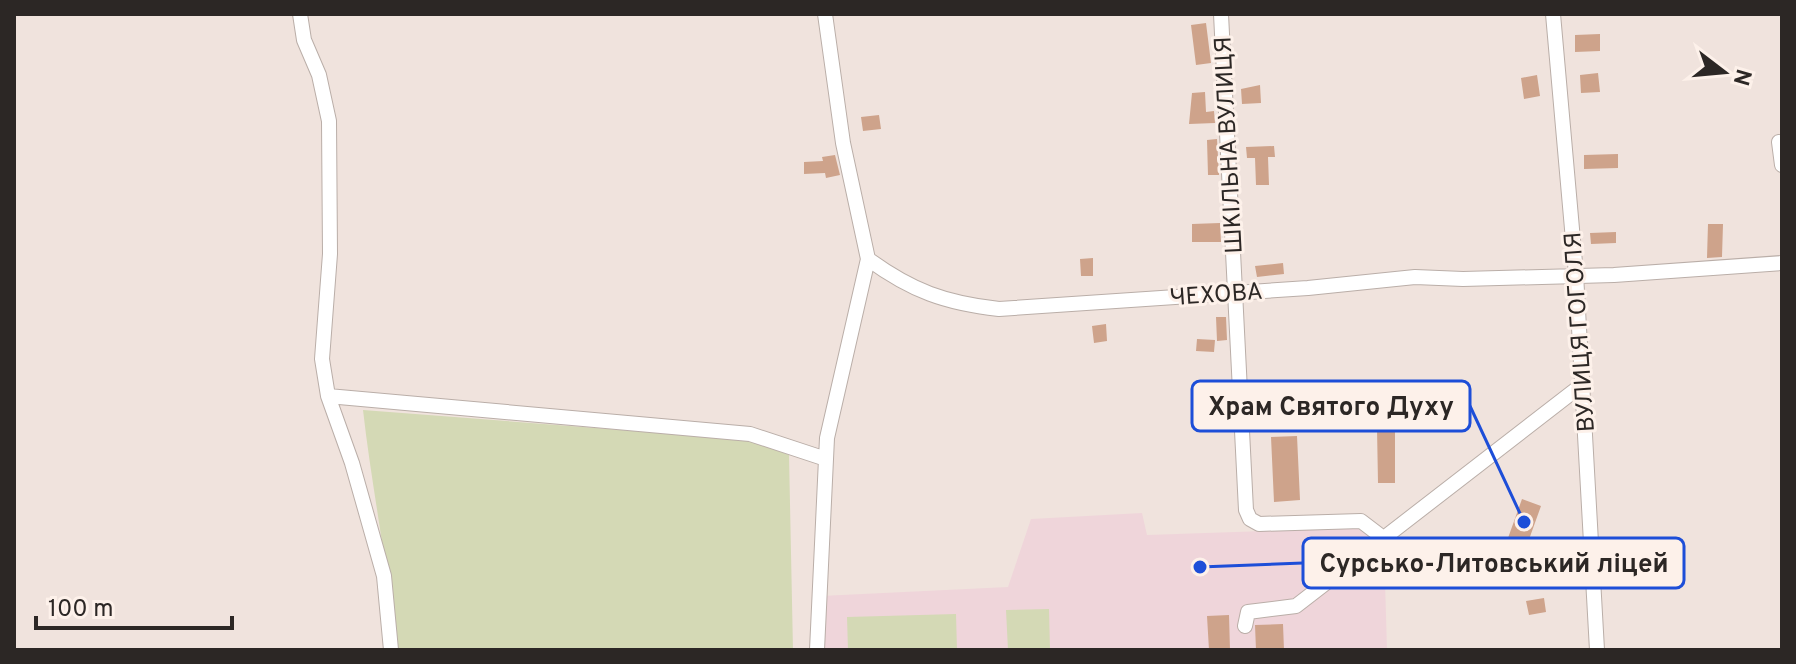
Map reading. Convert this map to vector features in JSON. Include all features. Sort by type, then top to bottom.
[{"type":"street","points":[[300,14],[304,40],[319,75],[329,121],[330,254],[322,359],[328,396],[375,537],[384,576],[391,650]]},
{"type":"street","points":[[817,650],[826,459],[836,391],[868,259],[843,143],[825,14]]},
{"type":"street","name":"ШКІЛЬНА ВУЛИЦЯ","points":[[1221,14],[1247,515],[1254,522],[1264,524],[1361,521],[1382,537]]},
{"type":"street","name":"ВУЛИЦЯ ГОГОЛЯ","points":[[1553,14],[1576,274],[1597,650]]},
{"type":"street","points":[[1779,142],[1782,165]]},
{"type":"street","name":"ЧЕХОВА","points":[[868,259],[919,291],[950,303],[999,309],[1415,277],[1463,279],[1614,275],[1782,263]]},
{"type":"street","points":[[1245,626],[1248,612],[1296,606],[1583,384]]},
{"type":"street","points":[[328,396],[750,434],[826,459]]},
{"type":"shaded area","points":[[1142,513],[1147,535],[1357,528],[1384,547],[1387,650],[823,650],[821,596],[1008,587],[1031,519]]},
{"type":"green space","points":[[363,410],[751,440],[789,455],[793,650],[395,650]]},
{"type":"green space","points":[[1049,609],[1050,650],[1008,650],[1006,610]]},
{"type":"green space","points":[[956,614],[957,650],[848,650],[847,617]]},
{"type":"building","points":[[1206,23],[1211,63],[1196,65],[1191,25]]},
{"type":"building","points":[[1600,34],[1600,51],[1575,52],[1575,35]]},
{"type":"building","points":[[1598,73],[1600,92],[1581,93],[1580,75]]},
{"type":"building","points":[[1537,75],[1540,96],[1524,99],[1521,78]]},
{"type":"building","points":[[1260,85],[1261,103],[1242,104],[1241,89]]},
{"type":"building","points":[[1205,92],[1206,112],[1214,111],[1215,123],[1189,124],[1192,93]]},
{"type":"building","points":[[879,115],[881,129],[863,131],[861,117]]},
{"type":"building","points":[[1217,139],[1219,175],[1208,175],[1207,140]]},
{"type":"building","points":[[1274,146],[1275,157],[1268,157],[1269,185],[1256,185],[1255,158],[1247,158],[1246,147]]},
{"type":"building","points":[[1618,154],[1618,168],[1584,169],[1584,155]]},
{"type":"building","points":[[835,155],[840,175],[826,178],[825,173],[804,174],[804,162],[823,161],[822,157]]},
{"type":"building","points":[[1220,223],[1221,242],[1192,242],[1192,224]]},
{"type":"building","points":[[1708,224],[1723,224],[1722,257],[1707,258]]},
{"type":"building","points":[[1616,232],[1616,243],[1591,244],[1590,233]]},
{"type":"building","points":[[1093,258],[1093,276],[1081,276],[1080,259]]},
{"type":"building","points":[[1283,263],[1284,274],[1257,277],[1255,266]]},
{"type":"building","points":[[1216,317],[1226,317],[1227,340],[1217,341]]},
{"type":"building","points":[[1106,324],[1107,341],[1094,343],[1092,326]]},
{"type":"building","points":[[1197,339],[1215,340],[1214,352],[1196,351]]},
{"type":"building","points":[[1377,428],[1395,428],[1395,483],[1378,483]]},
{"type":"building","points":[[1297,436],[1300,500],[1274,502],[1271,437]]},
{"type":"building","points":[[1522,499],[1541,506],[1527,545],[1508,538]]},
{"type":"building","points":[[1544,598],[1546,612],[1529,615],[1526,601]]},
{"type":"building","points":[[1229,615],[1230,650],[1209,650],[1207,616]]},
{"type":"building","points":[[1283,624],[1284,650],[1256,650],[1255,625]]},
{"type":"place","name":"Храм Святого Духу","points":[[1524,522]]},
{"type":"place","name":"Сурсько-Литовський ліцей","points":[[1200,567]]}]
